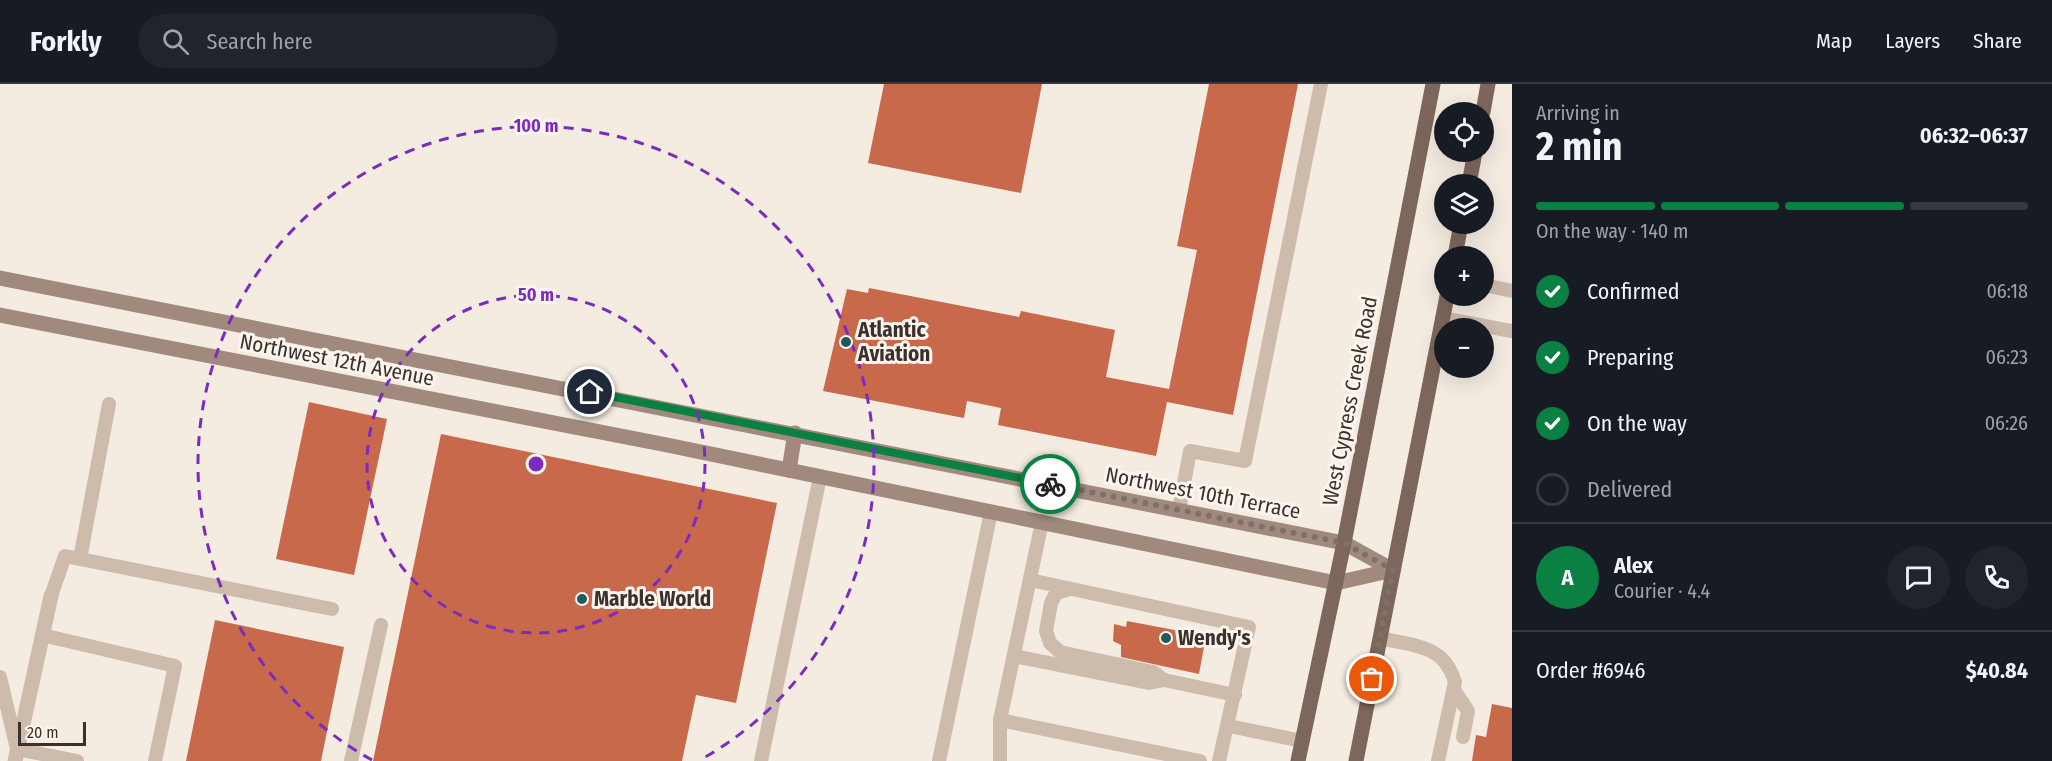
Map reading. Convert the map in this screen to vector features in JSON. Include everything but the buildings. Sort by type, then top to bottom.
[{"type":"main road","name":"West Cypress Creek Road","points":[[1298,761],[1344,543],[1433,84]]},
{"type":"main road","points":[[1485,102],[1488,84]]},
{"type":"main road","points":[[1442,318],[1445,306]]},
{"type":"main road","points":[[1356,761],[1434,359]]},
{"type":"street","name":"Northwest 12th Avenue","points":[[0,278],[590,392]]},
{"type":"street","name":"Northwest 12th Avenue","points":[[0,315],[789,470]]},
{"type":"street","name":"Northwest 10th Terrace","points":[[590,392],[1344,543],[1393,570]]},
{"type":"street","points":[[795,434],[789,470],[1336,583],[1393,570]]},
{"type":"street","points":[[16,755],[51,596]]},
{"type":"lane","points":[[1179,510],[1190,452],[1245,461],[1321,84]]},
{"type":"lane","points":[[1494,287],[1512,291]]},
{"type":"lane","points":[[1494,328],[1512,331]]},
{"type":"lane","points":[[80,559],[108,404]]},
{"type":"lane","points":[[761,761],[820,477]]},
{"type":"lane","points":[[939,761],[991,512]]},
{"type":"lane","points":[[1000,761],[1000,720],[1042,522]]},
{"type":"lane","points":[[51,596],[65,556],[332,609]]},
{"type":"lane","points":[[1030,580],[1249,627],[1229,726],[1219,761]]},
{"type":"lane","points":[[1070,589],[1056,593],[1051,603],[1046,631],[1050,643],[1066,655],[1153,672],[1164,680]]},
{"type":"lane","points":[[351,761],[381,625]]},
{"type":"lane","points":[[42,635],[175,666],[155,761]]},
{"type":"lane","points":[[1380,638],[1436,652],[1445,658],[1455,682],[1438,761]]},
{"type":"lane","points":[[1014,656],[1149,683],[1164,680],[1235,695]]},
{"type":"lane","points":[[0,677],[16,755],[77,761]]},
{"type":"lane","points":[[1454,690],[1468,711],[1463,737]]},
{"type":"lane","points":[[1000,720],[1200,761]]},
{"type":"lane","points":[[1229,726],[1302,741]]},
{"type":"way so far","points":[[1050,484],[1344,543],[1393,570],[1372,679]]},
{"type":"place","name":"Atlantic Aviation","points":[[846,342]]},
{"type":"place","name":"Marble World","points":[[582,599]]},
{"type":"place","name":"Wendy's","points":[[1166,638]]},
{"type":"route","points":[[590,392],[1050,484]]}]
